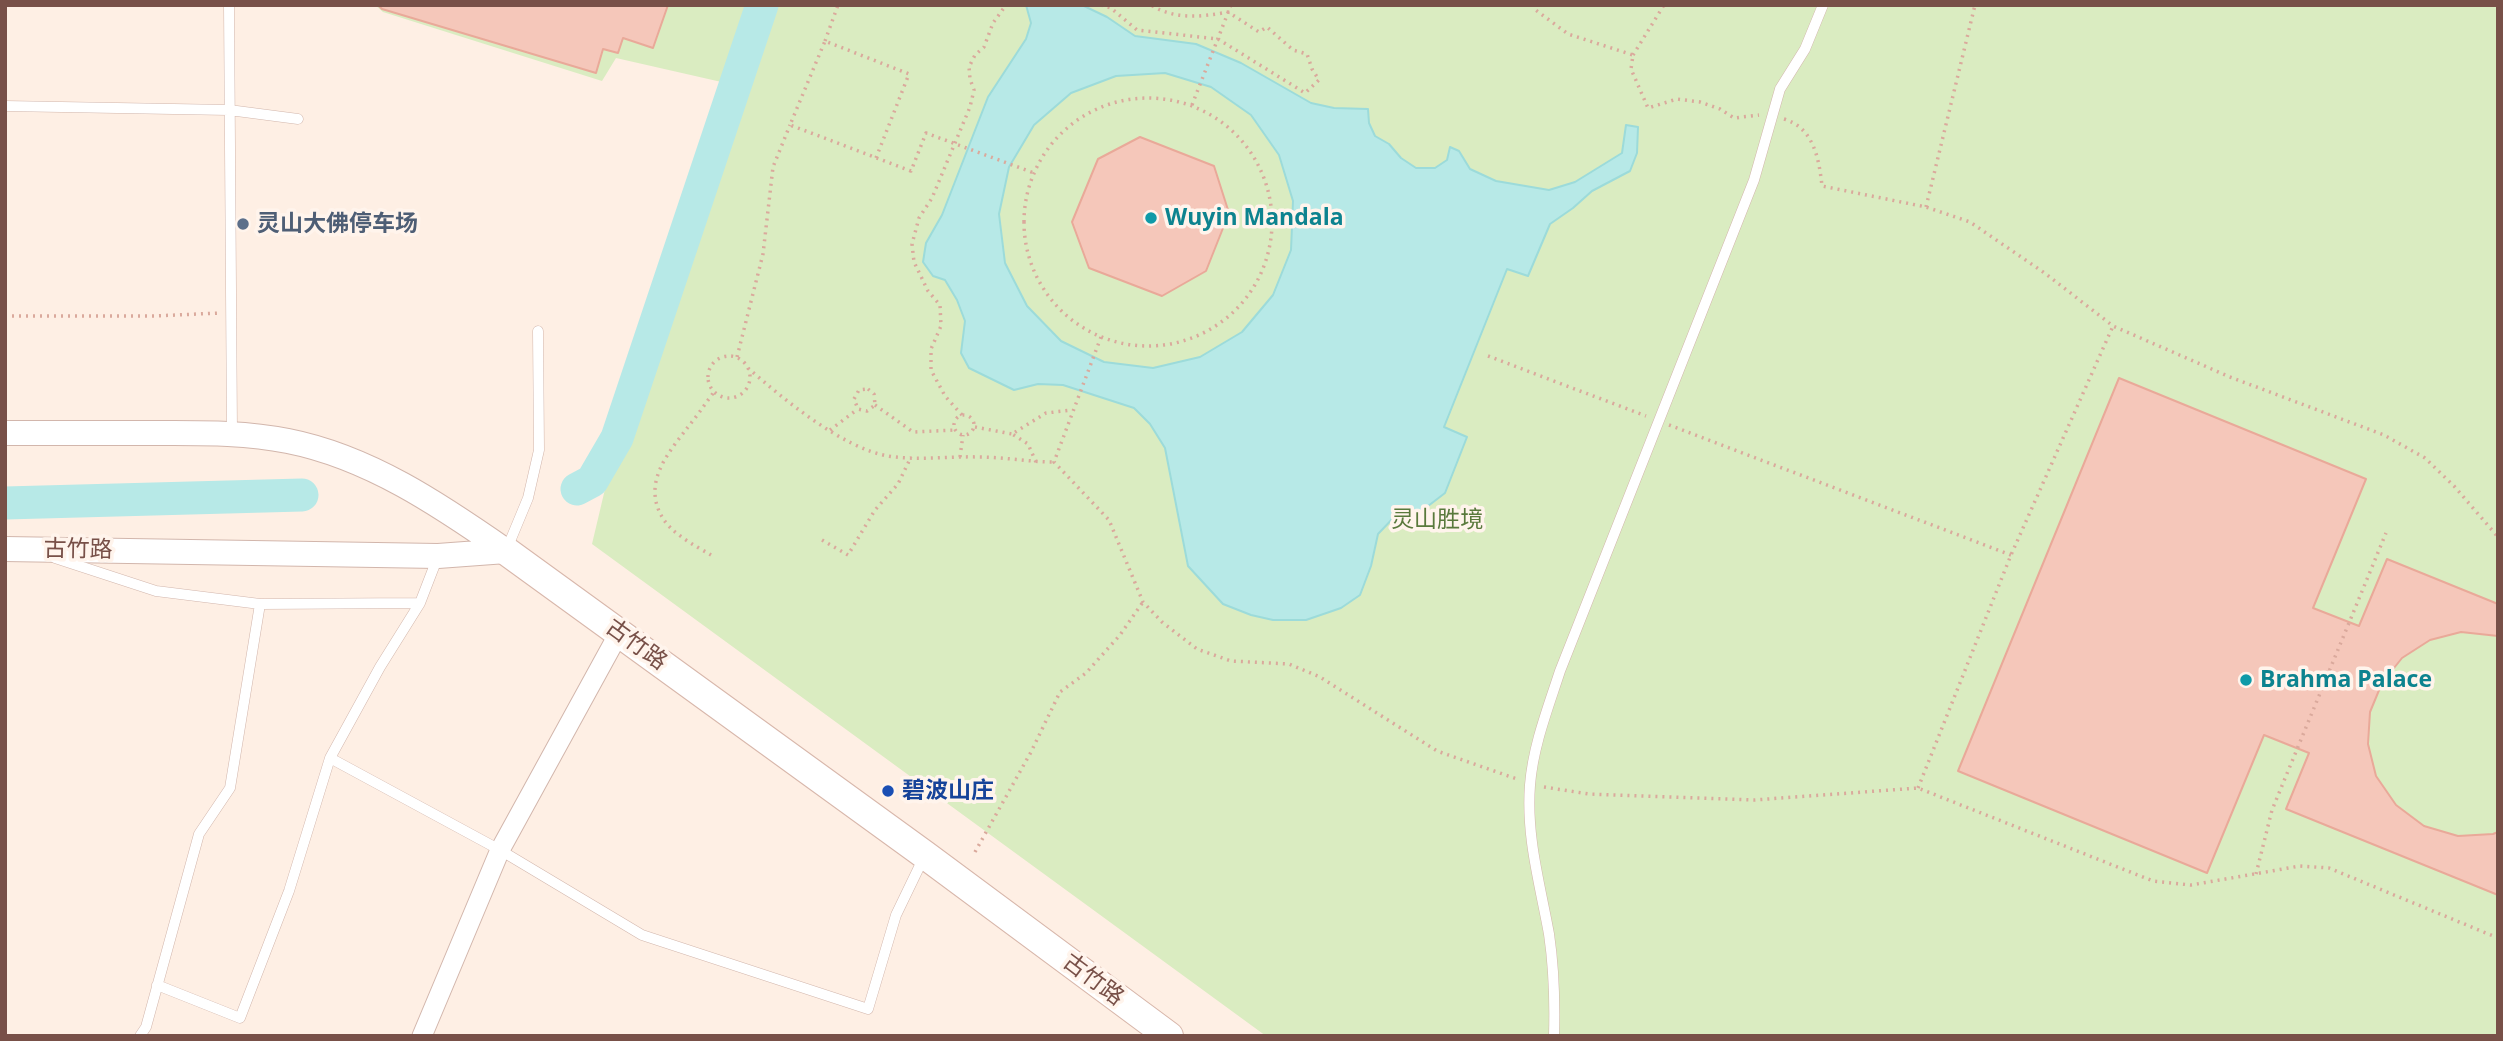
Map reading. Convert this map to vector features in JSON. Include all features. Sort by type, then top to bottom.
[{"type":"main road","name":"古竹路","points":[[506,551],[1169,1036]]},
{"type":"street","points":[[5,433],[232,433],[290,441],[344,458],[397,481],[506,551]]},
{"type":"street","name":"古竹路","points":[[16,550],[439,556],[506,551]]},
{"type":"street","points":[[422,1036],[500,850],[619,633]]},
{"type":"lane","points":[[229,5],[232,433]]},
{"type":"lane","points":[[1554,1036],[1555,984],[1549,934],[1532,854],[1530,783],[1540,734],[1560,671],[1754,180],[1780,89],[1805,49],[1823,5]]},
{"type":"lane","points":[[5,106],[229,110],[298,119]]},
{"type":"lane","points":[[506,551],[527,498],[539,450],[538,331]]},
{"type":"lane","points":[[16,550],[156,591],[260,604],[420,603]]},
{"type":"lane","points":[[157,985],[240,1018],[289,891],[330,758],[380,667],[420,603],[439,556]]},
{"type":"lane","points":[[140,1036],[146,1027],[199,835],[230,788],[260,604]]},
{"type":"lane","points":[[330,758],[500,850],[642,935],[869,1009],[896,915],[925,855]]},
{"type":"path","points":[[737,357],[762,254],[774,167],[838,5]]},
{"type":"path","points":[[975,427],[972,418],[962,415],[946,396],[931,370],[931,349],[941,326],[940,305],[928,290],[914,262],[912,244],[919,218],[932,198],[970,107],[974,90],[969,67],[975,55],[984,47],[993,23],[1006,5]]},
{"type":"path","points":[[1101,5],[1111,8],[1137,30],[1217,42],[1305,93],[1319,80],[1307,54],[1293,50],[1267,27],[1259,32],[1228,12],[1198,17],[1175,15],[1150,5]]},
{"type":"path","points":[[1192,105],[1231,5]]},
{"type":"path","points":[[1533,5],[1533,8],[1568,34],[1633,55]]},
{"type":"path","points":[[1664,5],[1633,55],[1630,69],[1648,108],[1677,99],[1700,102],[1720,109],[1734,118],[1756,114],[1789,120],[1809,135],[1819,159],[1822,186],[1926,207],[1970,222],[2046,274],[2113,326],[2230,377],[2384,435],[2425,458],[2455,486],[2498,537]]},
{"type":"path","points":[[1926,207],[1975,5]]},
{"type":"path","points":[[825,41],[909,74],[876,158]]},
{"type":"path","points":[[1139,98],[1166,99],[1192,105],[1218,119],[1241,139],[1261,173],[1268,192],[1272,222],[1268,251],[1257,280],[1240,304],[1217,324],[1191,338],[1162,345],[1132,345],[1101,337],[1077,325],[1056,306],[1040,283],[1028,257],[1024,229],[1025,210],[1034,173],[1047,150],[1065,130],[1087,113],[1112,103],[1139,98]]},
{"type":"path","points":[[790,125],[911,171],[926,133],[1034,173]]},
{"type":"path","points":[[5,316],[154,316],[231,312]]},
{"type":"path","points":[[1918,788],[2011,555],[2113,326]]},
{"type":"path","points":[[1054,462],[1101,337]]},
{"type":"path","points":[[748,368],[749,382],[741,394],[727,398],[714,392],[708,379],[711,365],[722,356],[737,357],[771,388],[830,430],[855,446],[887,456],[1007,457],[1054,462],[1109,520],[1143,603],[1162,622],[1197,649],[1231,661],[1289,664],[1330,683],[1437,751],[1530,783],[1589,794],[1755,800],[1918,788],[2153,881],[2191,885],[2300,866],[2329,868],[2498,938]]},
{"type":"path","points":[[1488,356],[2011,555]]},
{"type":"path","points":[[858,409],[854,399],[859,390],[868,389],[874,394],[875,405],[913,432],[955,430],[962,435],[969,435],[975,427]]},
{"type":"path","points":[[711,555],[682,537],[661,515],[655,493],[656,476],[667,453],[714,392]]},
{"type":"path","points":[[830,430],[858,409],[867,411],[875,405]]},
{"type":"path","points":[[1012,434],[1046,413],[1072,410]]},
{"type":"path","points":[[955,430],[955,421],[962,415]]},
{"type":"path","points":[[975,427],[1012,434],[1028,444],[1036,462]]},
{"type":"path","points":[[960,457],[962,435]]},
{"type":"path","points":[[822,540],[848,555],[876,510],[898,484],[911,457]]},
{"type":"path","points":[[2256,874],[2272,810],[2386,533]]},
{"type":"path","points":[[975,852],[1031,752],[1060,692],[1086,673],[1120,635],[1143,603]]},
{"type":"green space","name":"灵山胜境","points":[[375,5],[2498,5],[2498,1036],[1266,1036],[592,544],[610,468],[739,86],[616,58],[602,81],[383,12]]},
{"type":"water","points":[[1026,5],[1084,6],[1107,17],[1135,36],[1196,44],[1241,63],[1311,103],[1334,108],[1368,109],[1369,123],[1375,136],[1389,144],[1401,158],[1416,168],[1435,168],[1447,160],[1450,147],[1459,151],[1470,169],[1496,181],[1549,190],[1575,182],[1622,153],[1626,125],[1638,127],[1637,153],[1630,171],[1592,191],[1550,224],[1528,276],[1507,269],[1444,427],[1467,437],[1445,493],[1419,513],[1398,513],[1378,534],[1371,566],[1360,595],[1341,608],[1306,620],[1273,620],[1223,604],[1188,566],[1165,448],[1150,424],[1134,408],[1063,385],[1038,384],[1014,390],[969,368],[961,353],[965,321],[945,280],[933,276],[923,262],[926,243],[942,215],[988,97],[1026,39],[1031,23]],"holes":[[[1165,73],[1211,87],[1251,115],[1279,155],[1293,201],[1291,250],[1273,295],[1242,332],[1200,357],[1153,368],[1104,362],[1061,341],[1027,306],[1005,263],[999,214],[1009,167],[1034,125],[1071,93],[1116,76]]]},
{"type":"building","points":[[378,5],[668,5],[653,48],[623,38],[618,53],[603,49],[596,73],[382,9]]},
{"type":"building","name":"Wuyin Mandala","points":[[1140,137],[1214,166],[1229,213],[1206,271],[1162,296],[1089,268],[1072,222],[1098,159]]},
{"type":"building","name":"Brahma Palace","points":[[2119,378],[2366,479],[2313,608],[2359,626],[2387,559],[2498,604],[2498,895],[2286,809],[2309,753],[2264,735],[2207,873],[1958,771]]},
{"type":"building","points":[[2461,632],[2498,636],[2498,832],[2493,834],[2458,836],[2424,826],[2396,805],[2376,776],[2368,744],[2370,712],[2382,683],[2402,658],[2430,640]]},
{"type":"waterway","points":[[577,489],[592,481],[617,438],[762,5]]},
{"type":"waterway","points":[[5,503],[302,495]]},
{"type":"place","name":"Wuyin Mandala","points":[[1151,218]]},
{"type":"place","name":"灵山大佛停车场","points":[[243,224]]},
{"type":"place","name":"Brahma Palace","points":[[2246,680]]},
{"type":"place","name":"碧波山庄","points":[[888,791]]}]
